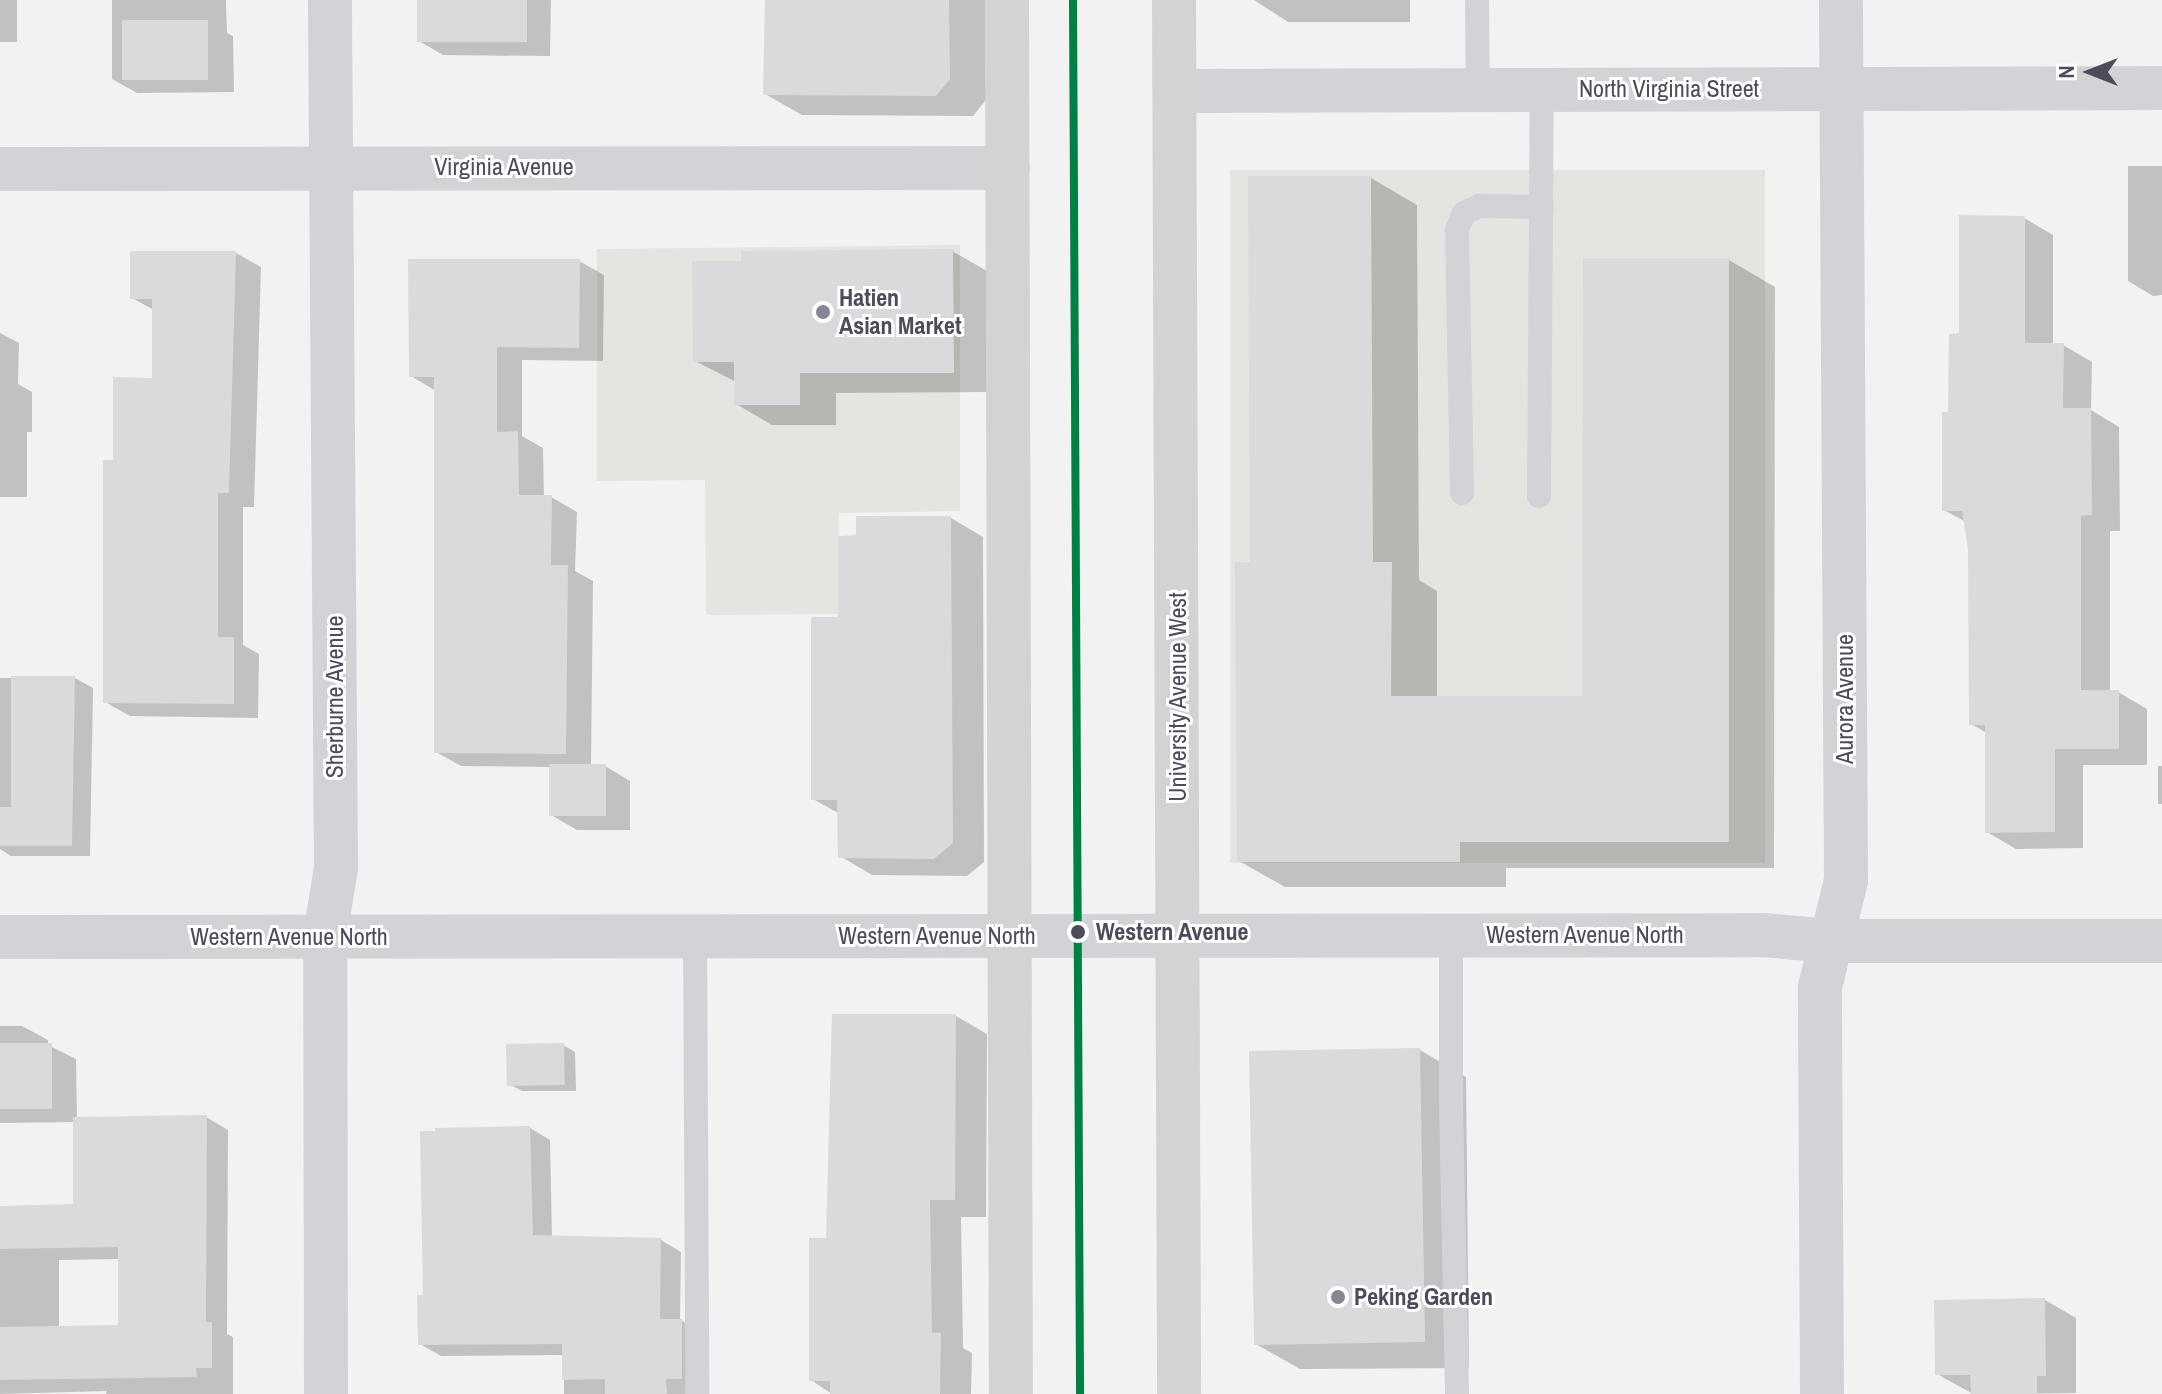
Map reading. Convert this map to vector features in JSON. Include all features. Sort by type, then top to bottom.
[{"type":"main road","points":[[1007,0],[1011,1394]]},
{"type":"main road","name":"University Avenue West","points":[[1174,0],[1179,1394]]},
{"type":"street","name":"Sherburne Avenue","points":[[326,1394],[325,936],[336,868],[330,0]]},
{"type":"street","name":"Aurora Avenue","points":[[1822,1394],[1820,987],[1846,880],[1841,0]]},
{"type":"street","name":"North Virginia Street","points":[[1175,91],[2162,88]]},
{"type":"street","name":"Virginia Avenue","points":[[0,169],[1008,168]]},
{"type":"street","name":"Western Avenue North","points":[[0,937],[1763,935],[1830,941],[2162,941]]},
{"type":"lane","points":[[1477,0],[1478,90]]},
{"type":"lane","points":[[1539,496],[1542,90]]},
{"type":"lane","points":[[1462,493],[1457,230],[1464,213],[1479,206],[1542,207]]},
{"type":"lane","points":[[1451,935],[1457,1394]]},
{"type":"lane","points":[[695,936],[697,1394]]},
{"type":"shaded area","points":[[1230,170],[1765,170],[1765,863],[1230,863]]},
{"type":"shaded area","points":[[960,245],[960,511],[839,513],[838,614],[706,615],[705,480],[597,481],[597,249]]},
{"type":"building","points":[[417,0],[527,0],[527,42],[417,42]]},
{"type":"building","points":[[765,0],[949,0],[950,79],[936,96],[763,95]]},
{"type":"building","points":[[122,20],[208,20],[208,80],[122,80]]},
{"type":"building","points":[[1248,176],[1371,176],[1373,562],[1392,562],[1391,696],[1582,696],[1583,258],[1729,258],[1729,842],[1460,842],[1460,862],[1237,862],[1235,562],[1250,562]]},
{"type":"building","points":[[1959,215],[2025,216],[2025,343],[2064,343],[2063,408],[2091,408],[2092,515],[2081,516],[2081,690],[2119,690],[2119,749],[2055,749],[2055,832],[1985,833],[1985,725],[1969,725],[1968,549],[1962,511],[1942,511],[1942,412],[1948,412],[1949,334],[1959,333]]},
{"type":"building","name":"Hatien Asian Market","points":[[953,249],[954,373],[800,373],[800,405],[734,405],[734,362],[693,362],[692,261],[741,261],[741,251]]},
{"type":"building","points":[[130,251],[236,251],[229,493],[218,493],[218,637],[234,637],[234,704],[103,703],[103,460],[113,460],[113,377],[152,378],[152,299],[130,299]]},
{"type":"building","points":[[408,259],[580,259],[579,348],[497,347],[497,432],[518,431],[519,495],[552,495],[551,565],[568,565],[566,754],[434,753],[434,377],[409,377]]},
{"type":"building","points":[[856,516],[951,516],[953,843],[934,859],[838,858],[837,800],[811,800],[811,617],[838,617],[838,536],[856,535]]},
{"type":"building","points":[[11,676],[75,676],[72,846],[0,846],[0,807],[11,807]]},
{"type":"building","points":[[549,764],[606,764],[606,816],[549,816]]},
{"type":"building","points":[[832,1014],[956,1014],[955,1200],[930,1200],[932,1333],[941,1333],[940,1394],[830,1394],[830,1381],[809,1381],[809,1238],[826,1238]]},
{"type":"building","points":[[0,1043],[52,1043],[52,1109],[0,1109]]},
{"type":"building","points":[[564,1043],[565,1085],[507,1086],[506,1044]]},
{"type":"building","points":[[1420,1048],[1425,1342],[1254,1345],[1249,1051]]},
{"type":"building","points":[[207,1115],[206,1322],[212,1322],[212,1368],[196,1368],[197,1377],[0,1380],[0,1327],[118,1325],[118,1247],[0,1249],[0,1206],[73,1204],[73,1117]]},
{"type":"building","points":[[530,1126],[533,1235],[661,1238],[660,1319],[682,1319],[682,1379],[666,1379],[667,1394],[605,1394],[605,1379],[562,1380],[562,1344],[418,1345],[417,1295],[423,1295],[420,1131]]},
{"type":"building","points":[[2045,1298],[2046,1376],[2037,1376],[2037,1394],[1971,1394],[1970,1375],[1935,1375],[1934,1300]]},
{"type":"transit line","points":[[1073,0],[1080,1394]]},
{"type":"place","name":"Hatien Asian Market","points":[[823,312]]},
{"type":"place","name":"Western Avenue","points":[[1078,932]]},
{"type":"place","name":"Peking Garden","points":[[1338,1297]]}]
